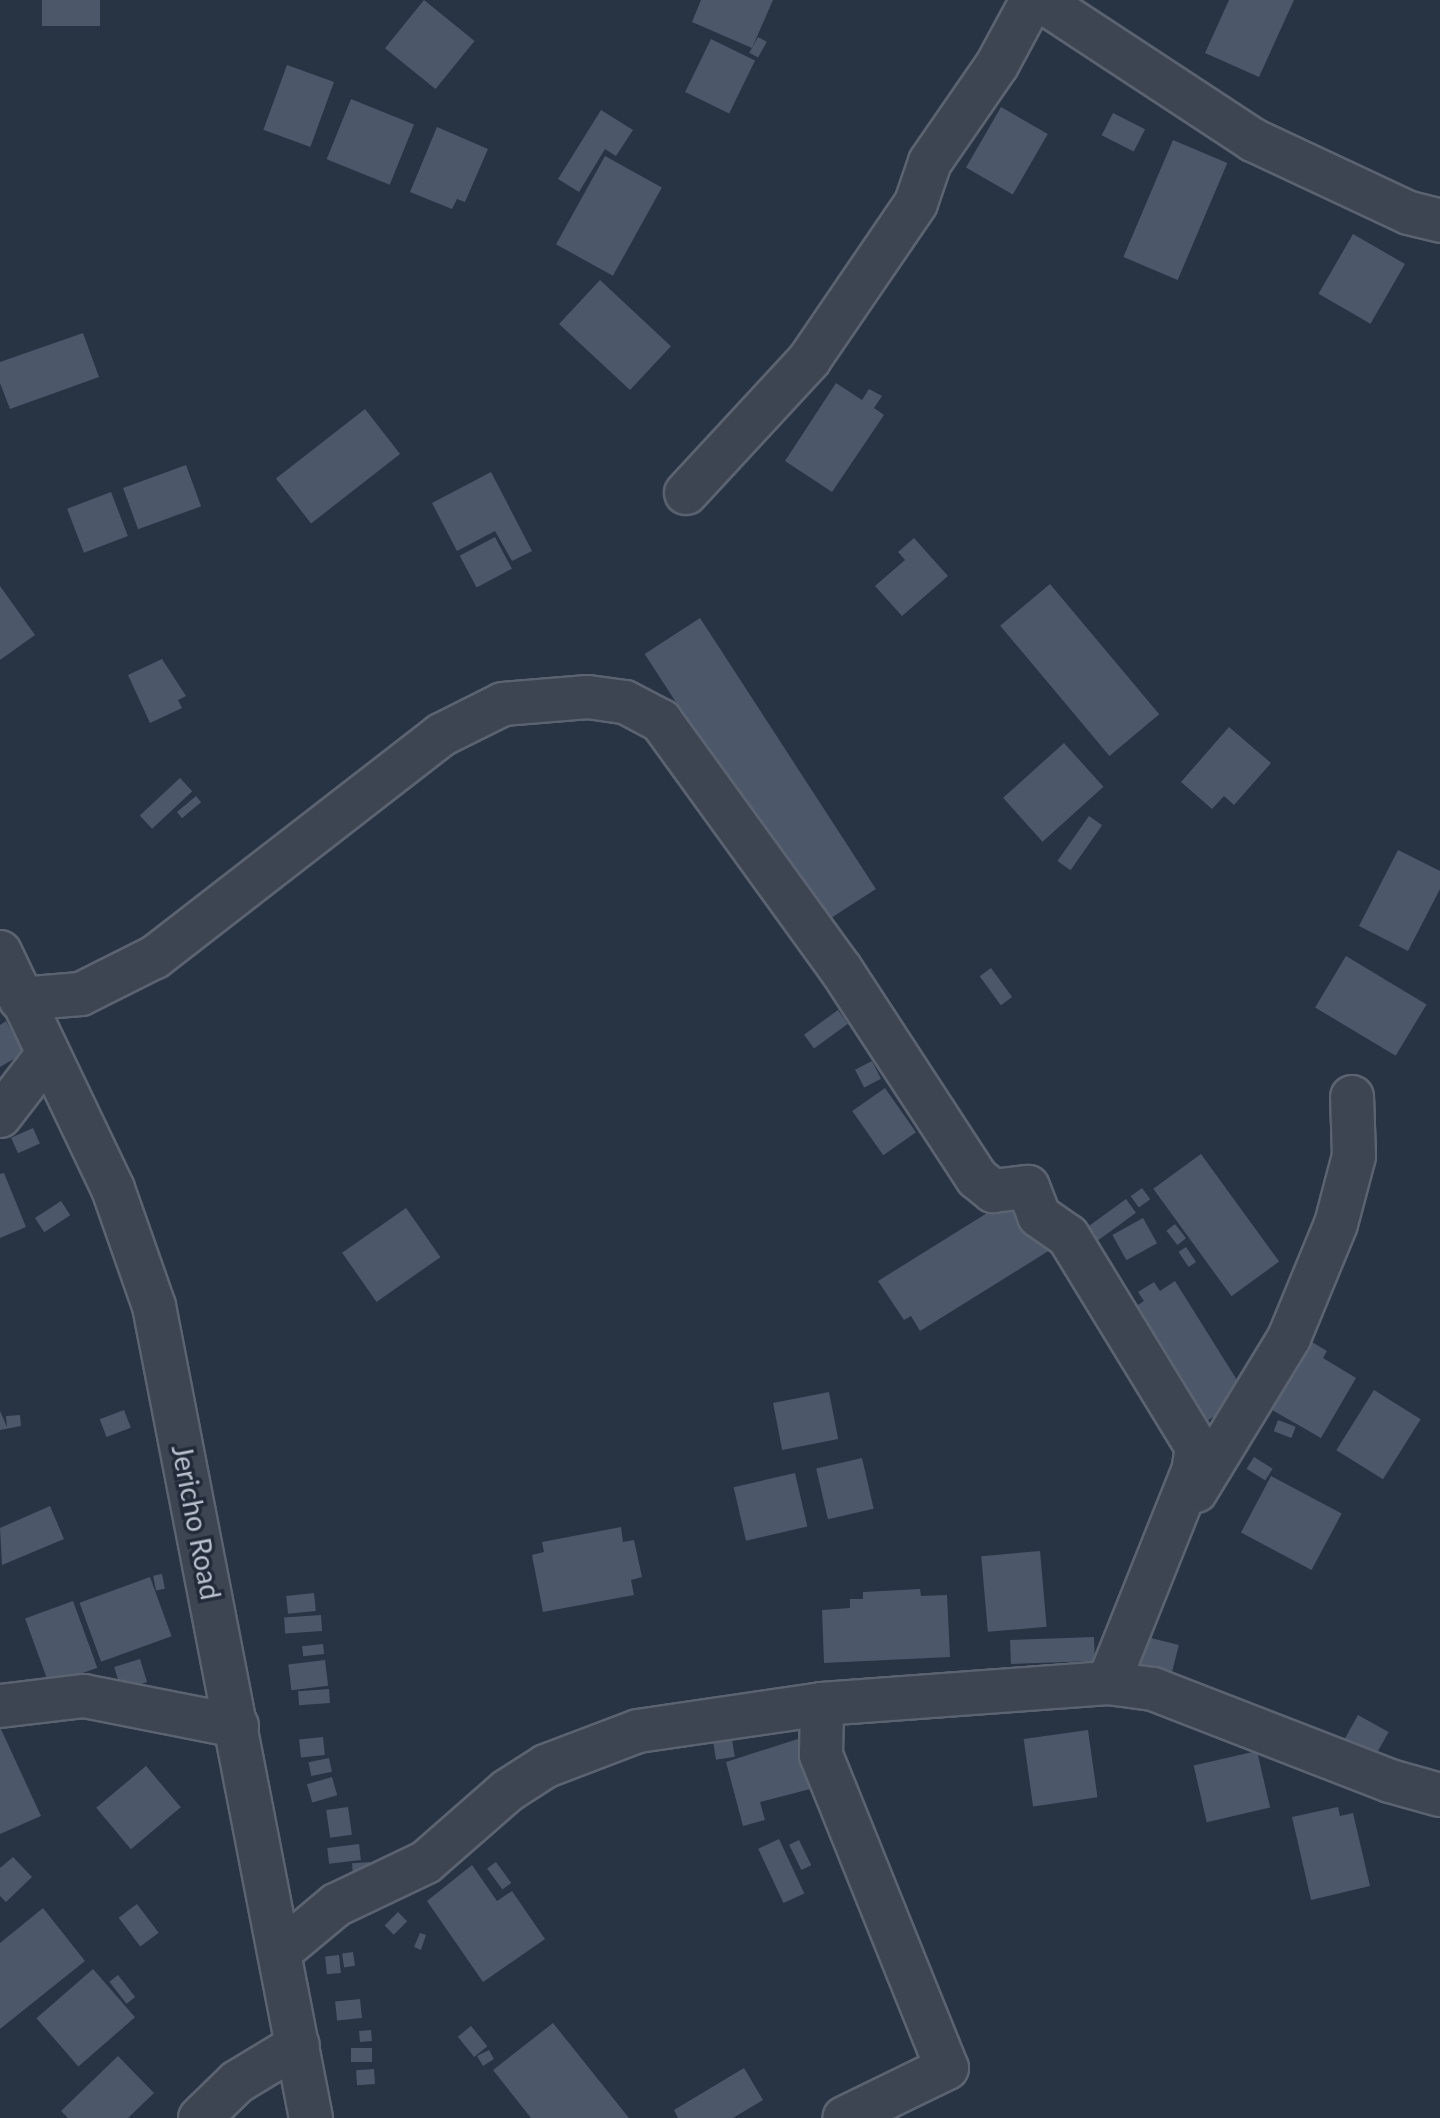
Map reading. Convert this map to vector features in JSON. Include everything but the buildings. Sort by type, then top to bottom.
[{"type":"street","points":[[686,493],[809,360],[916,203],[930,162],[997,65],[1032,0]]},
{"type":"street","points":[[1040,0],[1253,140],[1409,213],[1440,221]]},
{"type":"street","points":[[20,999],[81,994],[155,957],[441,735],[503,704],[588,697],[625,702],[661,721],[840,968],[977,1178],[993,1191],[1028,1187],[1039,1216],[1068,1236],[1197,1447],[1193,1471],[1108,1683]]},
{"type":"street","name":"Jericho Road","points":[[0,952],[113,1189],[154,1306],[311,2118]]},
{"type":"street","points":[[0,1116],[47,1055]]},
{"type":"street","points":[[1161,1546],[1289,1338],[1336,1224],[1354,1156],[1352,1097]]},
{"type":"street","points":[[281,1951],[336,1905],[426,1862],[507,1791],[574,1753],[638,1731],[822,1704],[1108,1683],[1153,1689],[1390,1781],[1440,1795]]},
{"type":"street","points":[[0,1706],[84,1696],[237,1726]]},
{"type":"street","points":[[822,1704],[821,1755],[947,2068],[844,2118]]},
{"type":"street","points":[[200,2118],[237,2082],[298,2045]]}]
